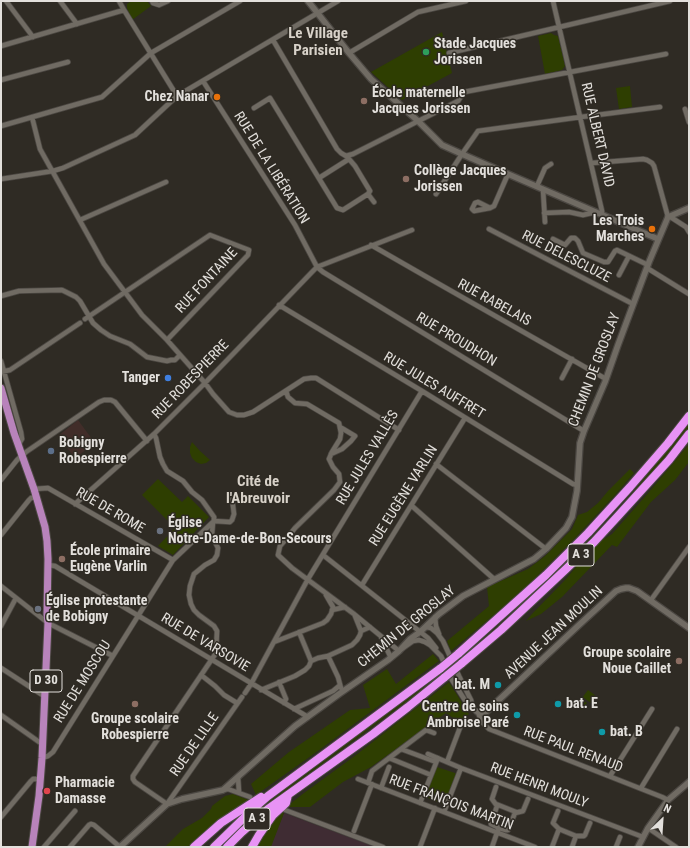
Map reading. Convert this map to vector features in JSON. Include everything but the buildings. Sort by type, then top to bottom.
[{"type":"highway","name":"A 3","points":[[214,847],[268,796],[441,668],[546,575],[588,533],[630,487],[689,416]]},
{"type":"highway","name":"A 3","points":[[228,847],[252,823],[288,794],[373,734],[501,630],[594,542],[669,460],[689,434]]},
{"type":"highway","points":[[252,847],[273,815],[286,803],[288,794]]},
{"type":"highway","points":[[194,847],[220,823],[260,797],[268,796]]},
{"type":"main road","name":"D 30","points":[[1,388],[18,445],[34,489],[46,534],[48,565],[46,686],[44,696],[42,758],[35,833],[32,847]]},
{"type":"main road","name":"D 30","points":[[35,833],[38,847]]},
{"type":"street","points":[[6,1],[33,37]]},
{"type":"street","points":[[60,1],[77,24]]},
{"type":"street","points":[[152,1],[153,3],[159,5],[168,1]]},
{"type":"street","points":[[1,126],[102,97],[151,53],[240,1]]},
{"type":"street","points":[[308,1],[371,79],[418,121],[442,145],[658,239]]},
{"type":"street","points":[[1,179],[53,171],[63,168],[135,135],[177,96],[338,1]]},
{"type":"street","points":[[349,53],[418,12],[466,1]]},
{"type":"street","name":"RUE ALBERT DAVID","points":[[553,1],[592,163],[602,214]]},
{"type":"street","points":[[449,53],[670,1]]},
{"type":"street","points":[[121,2],[124,10],[177,96]]},
{"type":"street","points":[[1,46],[124,10]]},
{"type":"street","points":[[273,40],[337,149],[341,154],[348,157],[355,166],[370,191],[368,194],[374,202]]},
{"type":"street","points":[[319,178],[348,157],[458,101],[464,92],[666,54]]},
{"type":"street","points":[[1,80],[68,62]]},
{"type":"street","name":"RUE DE LA LIBÉRATION","points":[[203,81],[295,225],[317,267]]},
{"type":"street","points":[[254,108],[270,98],[337,208],[343,210],[368,194]]},
{"type":"street","points":[[436,194],[478,131],[660,107]]},
{"type":"street","points":[[686,109],[689,122]]},
{"type":"street","points":[[32,117],[40,149],[107,267],[124,292],[142,314],[205,383],[228,412],[237,415],[244,415],[254,412],[304,379],[316,378],[399,430]]},
{"type":"street","points":[[592,163],[642,159],[652,163],[668,218],[686,227],[689,232]]},
{"type":"street","points":[[537,186],[545,168],[551,164]]},
{"type":"street","points":[[490,208],[496,204],[508,174]]},
{"type":"street","points":[[80,220],[166,182]]},
{"type":"street","points":[[543,189],[544,222]]},
{"type":"street","points":[[668,218],[689,208]]},
{"type":"street","points":[[544,213],[569,212],[582,216],[596,212]]},
{"type":"street","name":"CHEMIN DE GROSLAY","points":[[120,847],[167,804],[182,799],[223,790],[295,726],[308,718],[341,689],[391,658],[435,617],[463,596],[534,559],[546,549],[569,523],[572,517],[577,491],[579,448],[584,431],[606,378],[658,239],[668,218]]},
{"type":"street","name":"RUE DELESCLUZE","points":[[489,229],[633,304]]},
{"type":"street","points":[[317,267],[412,230]]},
{"type":"street","name":"RUE FONTAINE","points":[[124,292],[210,234],[249,250],[248,255],[167,340]]},
{"type":"street","points":[[553,240],[565,245],[571,238],[575,238],[584,253],[604,262],[608,262],[615,251],[618,250],[689,294]]},
{"type":"street","name":"RUE RABELAIS","points":[[371,245],[606,378]]},
{"type":"street","points":[[619,275],[629,256]]},
{"type":"street","name":"RUE ROBESPIERRE","points":[[75,504],[147,441],[317,267]]},
{"type":"street","name":"RUE PROUDHON","points":[[317,267],[584,431]]},
{"type":"street","points":[[1,296],[19,291],[62,290],[76,297],[85,308],[87,317],[106,334],[130,344],[146,357],[166,361],[175,360],[180,355]]},
{"type":"street","points":[[87,317],[124,292]]},
{"type":"street","name":"RUE JULES AUFFRET","points":[[279,305],[573,484],[577,485]]},
{"type":"street","points":[[2,372],[10,370],[80,323]]},
{"type":"street","points":[[562,378],[572,359]]},
{"type":"street","points":[[1,361],[2,372],[21,432],[22,439],[18,445]]},
{"type":"street","points":[[286,391],[288,396],[295,403],[307,404],[339,423],[341,433],[340,439],[329,459],[339,474],[340,482],[334,490],[295,528],[280,546],[278,555],[292,568],[345,607],[399,651],[412,642],[418,640],[430,645],[441,656]]},
{"type":"street","name":"RUE JULES VALLÈS","points":[[251,684],[308,579],[422,391]]},
{"type":"street","points":[[1,480],[22,455],[104,400],[111,400],[115,402],[147,441]]},
{"type":"street","name":"RUE EUGÈNE VARLIN","points":[[362,585],[465,418]]},
{"type":"street","points":[[331,454],[342,449],[355,436],[340,427]]},
{"type":"street","points":[[154,434],[162,464],[167,471],[183,482],[202,500],[214,517],[212,534],[218,548],[217,555],[214,560],[194,574],[189,595],[194,610],[214,626],[216,631],[216,653],[133,776],[135,782],[167,804]]},
{"type":"street","points":[[436,464],[546,549]]},
{"type":"street","name":"RUE DE ROME","points":[[34,489],[48,488],[173,560]]},
{"type":"street","points":[[1,535],[29,500],[36,497]]},
{"type":"street","points":[[214,522],[230,522],[232,520],[234,514],[232,498]]},
{"type":"street","points":[[412,506],[494,579]]},
{"type":"street","name":"RUE DE MOSCOU","points":[[42,758],[53,752],[173,560],[214,522]]},
{"type":"street","points":[[651,600],[689,547]]},
{"type":"street","points":[[323,555],[428,638],[441,656],[454,684],[466,702],[472,705]]},
{"type":"street","name":"RUE DE VARSOVIE","points":[[48,565],[54,566],[308,718]]},
{"type":"street","points":[[1,586],[48,623],[113,656]]},
{"type":"street","name":"AVENUE JEAN MOULIN","points":[[478,712],[486,712],[616,591],[626,588],[634,589],[689,628]]},
{"type":"street","points":[[274,642],[323,623],[327,620],[333,607],[324,591]]},
{"type":"street","points":[[1,626],[16,598]]},
{"type":"street","points":[[332,610],[345,607]]},
{"type":"street","points":[[261,690],[306,670],[311,661],[328,656],[352,645],[357,640],[361,631],[354,614]]},
{"type":"street","points":[[435,617],[436,626],[472,705]]},
{"type":"street","points":[[361,631],[370,627]]},
{"type":"street","points":[[426,627],[432,628],[443,641]]},
{"type":"street","points":[[299,632],[311,661]]},
{"type":"street","points":[[380,636],[391,658]]},
{"type":"street","points":[[294,709],[333,691],[341,689],[338,677],[328,656]]},
{"type":"street","points":[[1,668],[44,696]]},
{"type":"street","points":[[201,675],[224,695],[238,703]]},
{"type":"street","points":[[279,682],[286,699],[284,703]]},
{"type":"street","points":[[245,693],[251,684]]},
{"type":"street","name":"RUE DE LILLE","points":[[167,804],[242,697]]},
{"type":"street","name":"RUE PAUL RENAUD","points":[[472,705],[475,711],[478,712],[481,721],[491,730],[662,796],[668,800]]},
{"type":"street","points":[[610,776],[652,709]]},
{"type":"street","points":[[1,715],[42,744]]},
{"type":"street","points":[[447,762],[461,725],[466,721]]},
{"type":"street","points":[[641,788],[677,729]]},
{"type":"street","points":[[354,831],[370,783],[372,771],[426,730],[434,733]]},
{"type":"street","points":[[401,749],[437,760],[420,803]]},
{"type":"street","name":"RUE HENRI MOULY","points":[[428,754],[437,760],[447,762],[643,837]]},
{"type":"street","points":[[389,758],[431,775]]},
{"type":"street","points":[[380,788],[389,767]]},
{"type":"street","points":[[444,812],[461,768]]},
{"type":"street","points":[[238,777],[239,792]]},
{"type":"street","points":[[1,817],[31,781],[40,779]]},
{"type":"street","name":"RUE FRANÇOIS MARTIN","points":[[358,779],[444,812],[498,830],[535,847]]},
{"type":"street","points":[[638,847],[648,828],[668,800],[689,782]]},
{"type":"street","points":[[496,787],[492,799],[496,804],[516,812],[523,811],[528,799]]},
{"type":"street","points":[[223,790],[228,789],[250,797]]},
{"type":"street","points":[[496,804],[497,806],[491,824],[498,830],[508,830],[516,812]]},
{"type":"street","points":[[420,847],[434,808]]},
{"type":"street","points":[[285,810],[383,847]]},
{"type":"street","points":[[44,847],[75,811]]},
{"type":"street","points":[[558,811],[553,823],[559,829],[576,836],[584,836],[590,823]]},
{"type":"street","points":[[70,847],[91,824],[120,847]]},
{"type":"street","points":[[648,828],[676,847]]},
{"type":"street","points":[[552,847],[559,829]]},
{"type":"street","points":[[492,847],[498,830]]},
{"type":"street","points":[[572,847],[576,836]]},
{"type":"street","points":[[616,847],[620,836]]},
{"type":"shaded area","points":[[78,420],[95,443],[75,458],[58,436]]},
{"type":"shaded area","points":[[284,813],[375,847],[270,847]]},
{"type":"green space","points":[[131,1],[147,1],[151,6],[132,20],[127,8],[127,4]]},
{"type":"green space","name":"Stade Jacques Jorissen","points":[[442,32],[452,73],[402,100],[371,72]]},
{"type":"green space","points":[[551,33],[558,36],[565,66],[562,70],[545,74],[538,36]]},
{"type":"green space","points":[[630,86],[632,107],[619,109],[616,88]]},
{"type":"green space","points":[[689,424],[689,427],[625,504],[596,535],[546,582],[624,503]]},
{"type":"green space","points":[[192,442],[210,460],[201,464],[192,458],[190,447]]},
{"type":"green space","points":[[689,444],[689,462],[675,480],[651,502],[617,547],[612,545],[562,597],[541,614],[526,621],[564,581],[596,544],[612,534]]},
{"type":"green space","points":[[630,469],[634,473],[576,537],[533,580],[451,651],[447,641],[489,606],[487,587],[528,569],[545,556],[572,529],[578,515],[587,512],[598,503]]},
{"type":"green space","points":[[158,479],[182,502],[188,496],[209,517],[173,555],[158,546],[175,528],[142,495]]},
{"type":"green space","points":[[512,614],[513,615],[450,669],[268,804],[235,833],[222,847],[219,847],[271,800],[451,666]]},
{"type":"green space","points":[[433,654],[439,661],[256,795],[251,784],[289,752],[350,710],[370,708],[363,685],[387,669],[396,684]]},
{"type":"green space","points":[[449,682],[469,714],[459,722],[446,713],[371,767],[343,782],[310,807],[286,807],[356,755]]},
{"type":"green space","points":[[588,690],[596,696],[591,703],[584,698],[583,700],[587,703],[582,710],[576,706]]},
{"type":"green space","points":[[437,767],[456,774],[445,803],[443,804],[426,797],[425,795]]},
{"type":"green space","points":[[233,794],[249,800],[199,836],[188,847],[165,847],[183,829],[202,818],[212,806],[225,796]]},
{"type":"green space","points":[[281,812],[284,813],[271,847],[265,847],[266,845],[264,847],[256,847],[265,827]]},
{"type":"place","name":"Stade Jacques Jorissen","points":[[426,52]]},
{"type":"place","name":"Chez Nanar","points":[[217,97]]},
{"type":"place","name":"École maternelle Jacques Jorissen","points":[[364,101]]},
{"type":"place","name":"Collège Jacques Jorissen","points":[[406,179]]},
{"type":"place","name":"Les Trois Marches","points":[[652,229]]},
{"type":"place","name":"Tanger","points":[[168,378]]},
{"type":"place","name":"Bobigny Robespierre","points":[[51,451]]},
{"type":"place","name":"Église Notre-Dame-de-Bon-Secours","points":[[160,531]]},
{"type":"place","name":"École primaire Eugène Varlin","points":[[62,559]]},
{"type":"place","name":"Église protestante de Bobigny","points":[[38,609]]},
{"type":"place","name":"Groupe scolaire Noue Caillet","points":[[679,661]]},
{"type":"place","name":"bat. M","points":[[498,685]]},
{"type":"place","name":"Groupe scolaire Robespierre","points":[[135,704]]},
{"type":"place","name":"bat. E","points":[[558,704]]},
{"type":"place","name":"Centre de soins Ambroise Paré","points":[[517,715]]},
{"type":"place","name":"bat. B","points":[[602,732]]},
{"type":"place","name":"Pharmacie Damasse","points":[[47,791]]},
{"type":"district","name":"Le Village Parisien","points":[[318,42]]},
{"type":"district","name":"Cité de l'Abreuvoir","points":[[258,490]]}]
